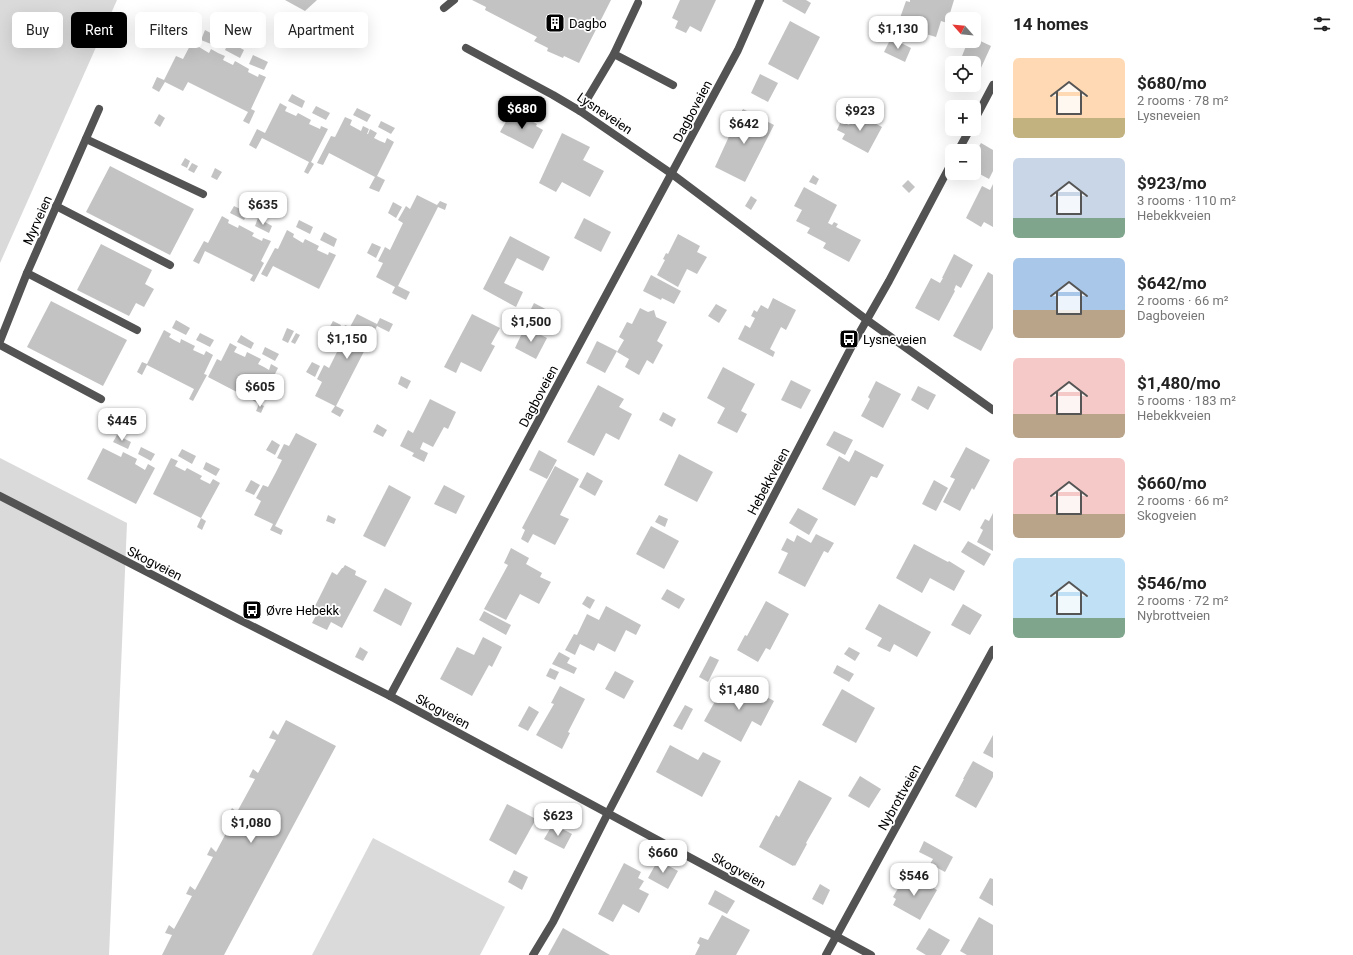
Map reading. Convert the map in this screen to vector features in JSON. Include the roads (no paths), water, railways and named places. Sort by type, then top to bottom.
[{"type":"street","points":[[444,8],[454,0]]},
{"type":"street","name":"Dagboveien","points":[[390,696],[738,50],[760,0]]},
{"type":"street","points":[[580,111],[614,54],[638,3]]},
{"type":"street","name":"Lysneveien","points":[[466,48],[547,91],[580,111],[672,174],[867,320],[993,410]]},
{"type":"street","points":[[614,54],[673,85]]},
{"type":"street","points":[[981,108],[993,85]]},
{"type":"street","name":"Myrveien","points":[[0,341],[27,273],[99,110]]},
{"type":"street","points":[[86,140],[203,194]]},
{"type":"street","name":"Hebekkveien","points":[[533,955],[553,922],[608,813],[846,358],[945,175]]},
{"type":"street","points":[[56,206],[170,265]]},
{"type":"street","points":[[27,273],[137,330]]},
{"type":"street","points":[[0,345],[101,399]]},
{"type":"street","name":"Skogveien","points":[[0,496],[390,696],[871,955]]},
{"type":"street","name":"Nybrottveien","points":[[826,955],[993,650]]},
{"type":"place","name":"Dagbo","points":[[555,23]]},
{"type":"place","name":"Lysneveien","points":[[849,339]]},
{"type":"place","name":"Øvre Hebekk","points":[[252,610]]}]
